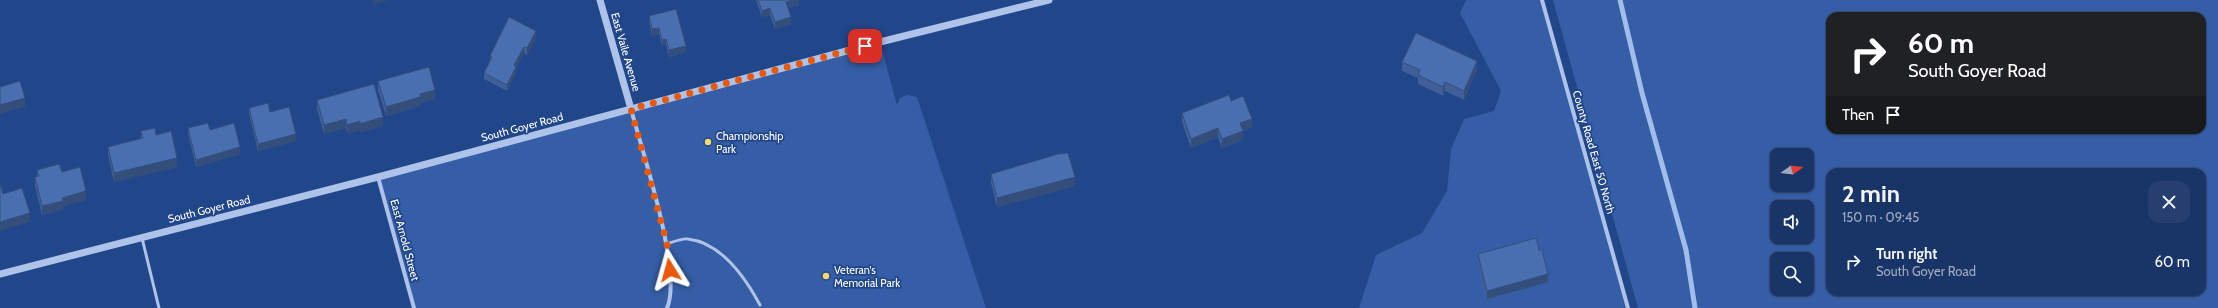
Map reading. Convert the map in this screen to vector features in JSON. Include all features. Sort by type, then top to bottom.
[{"type":"street","name":"East Vaile Avenue","points":[[600,0],[631,109]]},
{"type":"street","name":"South Goyer Road","points":[[0,274],[378,177],[880,42],[1049,0]]},
{"type":"street","name":"County Road East 50 North","points":[[1542,0],[1628,308]]},
{"type":"street","points":[[631,109],[667,244],[672,283],[667,308]]},
{"type":"street","name":"East Arnold Street","points":[[378,177],[414,308]]},
{"type":"lane","points":[[142,238],[159,308]]},
{"type":"lane","points":[[667,244],[687,239],[709,246],[726,258],[744,278],[760,305]]},
{"type":"shaded area","points":[[1466,0],[1542,0],[1628,308],[1359,308],[1376,255],[1422,233],[1447,191],[1451,149],[1464,119],[1494,111],[1501,91],[1460,13]]},
{"type":"shaded area","points":[[1553,0],[2218,0],[2218,308],[1638,308]]},
{"type":"shaded area","name":"Championship Park","points":[[880,42],[897,105],[900,98],[907,95],[917,97],[986,308],[414,308],[378,177]]},
{"type":"building","points":[[758,0],[794,0],[786,2],[791,17],[775,22],[770,8],[762,11]]},
{"type":"building","points":[[676,9],[686,46],[669,50],[666,39],[662,40],[659,28],[652,29],[649,16]]},
{"type":"building","points":[[509,17],[536,31],[527,48],[524,47],[514,65],[516,67],[507,85],[484,73],[492,57],[490,56]]},
{"type":"building","points":[[1416,33],[1477,61],[1464,91],[1445,82],[1443,87],[1418,75],[1420,70],[1402,62]]},
{"type":"building","points":[[429,67],[435,90],[420,94],[420,97],[386,107],[378,81]]},
{"type":"building","points":[[20,81],[25,98],[0,105],[0,87]]},
{"type":"building","points":[[374,84],[383,117],[360,124],[360,121],[347,125],[346,119],[324,125],[317,100]]},
{"type":"building","points":[[1229,95],[1231,101],[1243,96],[1252,119],[1240,123],[1243,131],[1222,139],[1218,128],[1191,139],[1182,113]]},
{"type":"building","points":[[268,103],[270,112],[289,107],[296,134],[258,144],[249,108]]},
{"type":"building","points":[[208,123],[210,130],[234,123],[240,147],[196,160],[188,128]]},
{"type":"building","points":[[155,128],[156,135],[171,131],[177,158],[114,173],[108,147],[143,138],[141,131]]},
{"type":"building","points":[[1068,153],[1075,177],[997,198],[991,174],[1058,154]]},
{"type":"building","points":[[59,164],[62,172],[80,167],[86,191],[62,198],[63,201],[42,206],[35,177],[39,176],[37,170]]},
{"type":"building","points":[[0,183],[3,194],[22,188],[30,213],[0,222]]},
{"type":"building","points":[[1536,238],[1539,250],[1542,250],[1548,274],[1487,291],[1478,254]]},
{"type":"waterway","points":[[1620,0],[1642,93],[1686,250],[1695,308]]},
{"type":"place","name":"Championship Park","points":[[708,142]]},
{"type":"place","name":"Veteran's Memorial Park","points":[[826,276]]},
{"type":"route","points":[[670,270],[667,244],[631,109],[865,46]]}]
